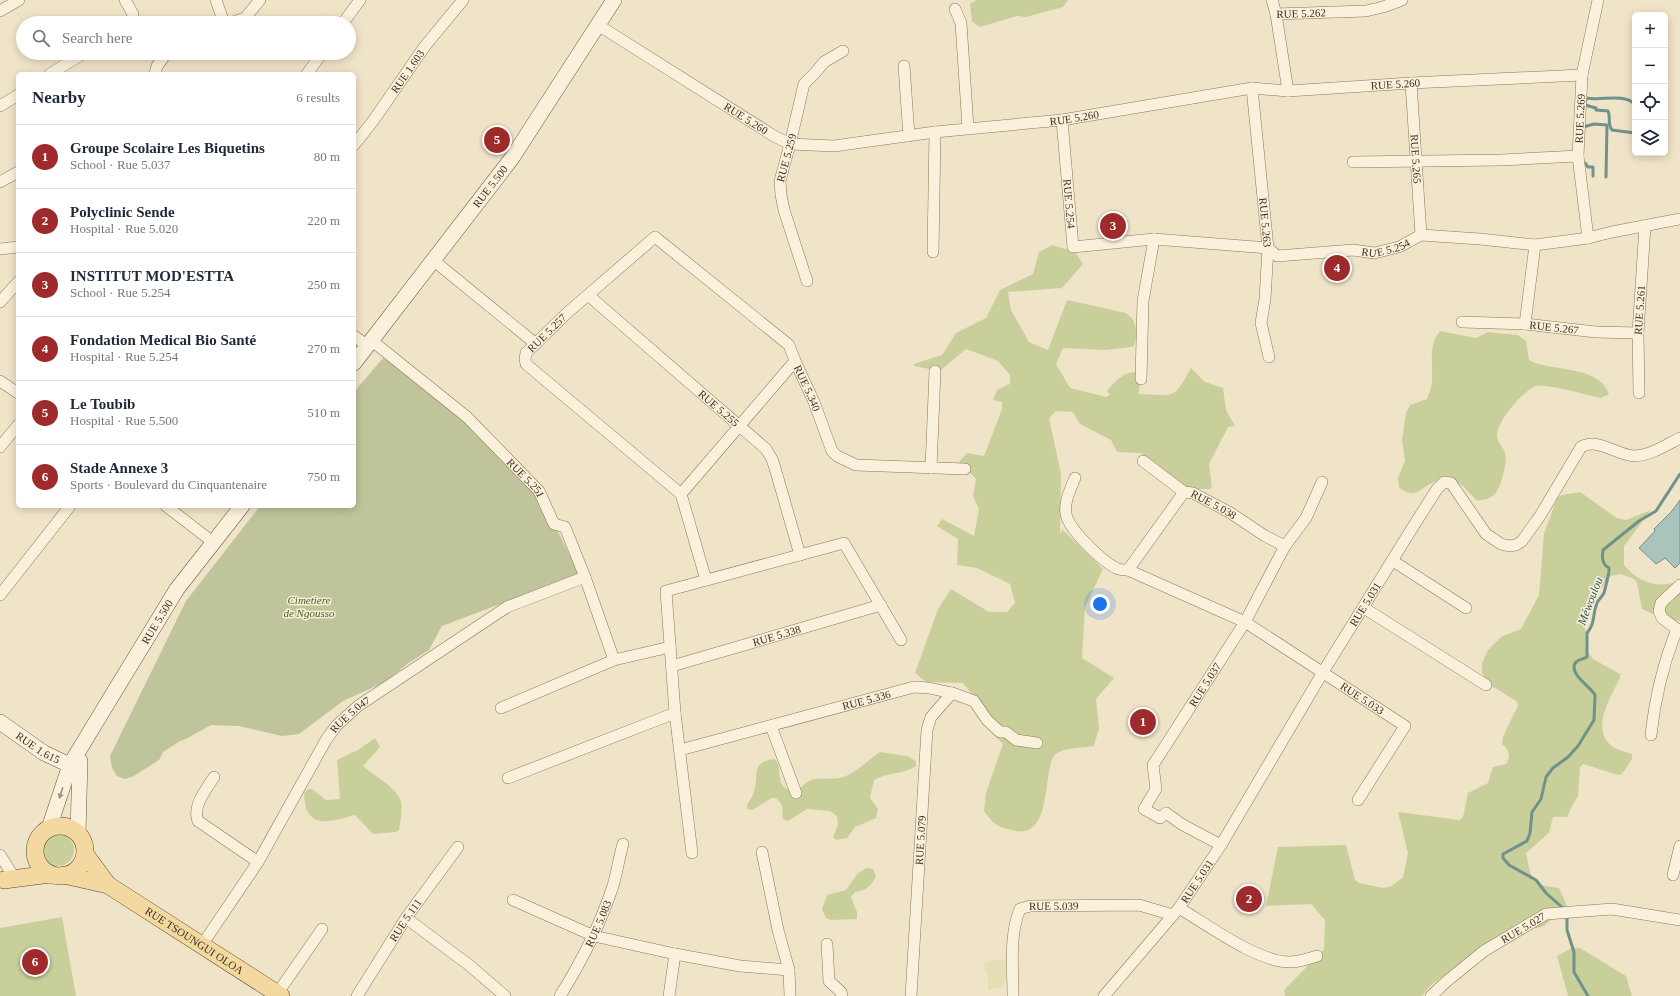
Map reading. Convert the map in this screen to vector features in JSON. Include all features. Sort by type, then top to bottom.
[{"type":"main road","name":"RUE 5.500","points":[[356,360],[486,194],[512,158],[614,0]]},
{"type":"main road","name":"RUE 5.500","points":[[75,767],[82,745],[177,589],[240,508]]},
{"type":"main road","name":"RUE 1.615","points":[[0,722],[44,753],[75,767]]},
{"type":"main road","points":[[75,767],[49,828],[38,838],[35,846],[35,855],[43,870],[57,875],[108,885]]},
{"type":"main road","points":[[75,767],[78,834]]},
{"type":"main road","points":[[5,878],[57,875],[71,873],[78,868],[83,862],[85,846],[78,834],[72,829],[64,826],[49,828]]},
{"type":"main road","points":[[85,854],[108,885]]},
{"type":"main road","points":[[5,878],[35,855]]},
{"type":"main road","name":"RUE TSOUNGUI OLOA","points":[[108,885],[279,995]]},
{"type":"street","points":[[0,11],[19,0]]},
{"type":"street","points":[[125,0],[133,14],[133,16]]},
{"type":"street","points":[[216,0],[222,16]]},
{"type":"street","points":[[247,16],[260,0]]},
{"type":"street","points":[[348,16],[360,0]]},
{"type":"street","name":"RUE 1.603","points":[[356,142],[424,46],[463,0]]},
{"type":"street","points":[[1272,0],[1276,14]]},
{"type":"street","name":"RUE 5.262","points":[[1288,91],[1276,14],[1366,10],[1383,7],[1402,0]]},
{"type":"street","name":"RUE 5.269","points":[[1588,238],[1578,156],[1582,75],[1598,0]]},
{"type":"street","points":[[956,8],[961,23],[968,128]]},
{"type":"street","name":"RUE 5.260","points":[[598,25],[774,136],[790,144],[834,146],[968,128],[1062,120],[1252,88],[1288,91],[1411,82],[1582,75]]},
{"type":"street","name":"RUE 5.259","points":[[807,281],[780,194],[780,181],[804,84],[824,62],[843,51]]},
{"type":"street","points":[[53,72],[73,60]]},
{"type":"street","points":[[156,72],[157,66],[162,60]]},
{"type":"street","points":[[308,72],[317,60]]},
{"type":"street","points":[[904,66],[909,136]]},
{"type":"street","name":"RUE 5.265","points":[[1411,82],[1422,235]]},
{"type":"street","name":"RUE 5.263","points":[[1252,88],[1268,248],[1262,323],[1269,357]]},
{"type":"street","points":[[0,106],[16,96]]},
{"type":"street","name":"RUE 5.254","points":[[1062,120],[1073,247],[1154,239],[1268,248],[1277,256],[1353,250],[1374,253],[1399,247],[1422,235],[1535,245],[1588,238],[1680,219]]},
{"type":"street","points":[[933,252],[934,132]]},
{"type":"street","points":[[1353,162],[1501,160],[1578,156]]},
{"type":"street","points":[[0,182],[16,173]]},
{"type":"street","name":"RUE 5.261","points":[[1639,393],[1638,333],[1645,226]]},
{"type":"street","name":"RUE 5.257","points":[[681,494],[526,364],[524,359],[526,353],[588,295],[654,238],[789,345],[795,361]]},
{"type":"street","points":[[1141,379],[1143,301],[1154,239]]},
{"type":"street","name":"RUE 5.267","points":[[1535,245],[1525,324],[1596,332],[1638,333]]},
{"type":"street","points":[[0,249],[16,247]]},
{"type":"street","points":[[433,260],[536,344]]},
{"type":"street","points":[[0,302],[16,284]]},
{"type":"street","name":"RUE 5.255","points":[[588,295],[766,449],[772,459],[800,555]]},
{"type":"street","points":[[1462,322],[1525,324]]},
{"type":"street","points":[[356,337],[370,343]]},
{"type":"street","name":"RUE 5.251","points":[[370,343],[458,409],[539,491],[554,524],[565,527],[585,577],[614,660]]},
{"type":"street","name":"RUE 5.340","points":[[681,494],[795,361],[814,402],[832,450],[837,456],[856,465],[965,469]]},
{"type":"street","points":[[931,468],[935,371]]},
{"type":"street","points":[[0,381],[16,392]]},
{"type":"street","points":[[0,447],[16,427]]},
{"type":"street","name":"RUE 5.031","points":[[1104,996],[1176,912],[1221,845],[1323,672],[1438,488],[1444,482],[1451,483],[1486,534],[1501,544],[1509,546],[1516,545],[1522,541],[1540,516],[1581,447],[1589,444],[1606,447],[1632,456],[1646,455],[1680,438]]},
{"type":"street","name":"RUE 5.038","points":[[1144,461],[1184,492],[1193,493],[1229,512],[1265,536],[1285,546]]},
{"type":"street","name":"RUE 5.033","points":[[1075,478],[1065,505],[1066,515],[1070,524],[1079,536],[1116,569],[1128,570],[1245,622],[1405,726],[1358,800]]},
{"type":"street","name":"RUE 5.037","points":[[1221,845],[1183,825],[1166,813],[1160,818],[1144,809],[1156,789],[1153,765],[1245,622],[1285,546],[1306,518],[1322,482]]},
{"type":"street","points":[[1128,570],[1184,492]]},
{"type":"street","points":[[681,494],[706,580]]},
{"type":"street","points":[[0,595],[68,508]]},
{"type":"street","points":[[169,508],[214,543]]},
{"type":"street","points":[[692,853],[675,713],[666,591],[844,543],[901,640]]},
{"type":"street","points":[[1393,561],[1466,608]]},
{"type":"street","name":"RUE 5.047","points":[[202,945],[258,862],[326,740],[336,726],[358,706],[507,607],[585,577]]},
{"type":"street","points":[[1651,735],[1655,702],[1661,673],[1679,630],[1662,618],[1659,611],[1661,603],[1680,586]]},
{"type":"street","name":"RUE 5.338","points":[[672,666],[881,604]]},
{"type":"street","points":[[1364,608],[1486,685]]},
{"type":"street","points":[[501,708],[614,660],[670,647]]},
{"type":"street","name":"RUE 5.336","points":[[680,750],[914,687],[929,688],[952,693],[974,701],[988,720],[1000,732],[1006,732],[1016,740],[1037,743]]},
{"type":"street","name":"RUE 5.079","points":[[911,996],[927,730],[931,717],[952,693]]},
{"type":"street","points":[[508,778],[675,713]]},
{"type":"street","points":[[771,726],[796,793]]},
{"type":"street","points":[[214,777],[198,804],[196,814],[198,821],[258,862]]},
{"type":"street","name":"RUE 5.083","points":[[560,996],[578,968],[594,936],[613,886],[623,844]]},
{"type":"street","points":[[1673,875],[1680,846]]},
{"type":"street","name":"RUE 5.111","points":[[357,996],[406,918],[458,847]]},
{"type":"street","points":[[762,852],[778,930],[789,970],[790,996]]},
{"type":"street","points":[[0,855],[5,878]]},
{"type":"street","points":[[513,900],[594,936],[675,954],[740,966],[789,970]]},
{"type":"street","name":"RUE 5.039","points":[[1013,996],[1013,950],[1017,918],[1020,909],[1030,906],[1139,905],[1176,912]]},
{"type":"street","name":"RUE 5.027","points":[[1431,996],[1447,980],[1484,951],[1546,914],[1612,909],[1680,920]]},
{"type":"street","points":[[1176,912],[1260,955],[1290,962],[1302,961],[1317,956]]},
{"type":"street","points":[[406,918],[469,965],[505,996]]},
{"type":"street","points":[[279,995],[322,929]]},
{"type":"street","points":[[827,944],[829,981],[841,992],[842,996]]},
{"type":"street","points":[[669,996],[675,954]]},
{"type":"shaded area","points":[[1005,959],[1007,967],[1004,987],[989,990],[988,977],[984,967],[985,961]]},
{"type":"green space","points":[[976,0],[1068,0],[1063,7],[1026,17],[1017,16],[980,27],[972,22],[970,4]]},
{"type":"green space","points":[[1052,245],[1075,252],[1083,264],[1062,288],[1008,292],[1011,310],[1029,342],[1048,350],[1067,300],[1126,313],[1131,317],[1136,330],[1136,338],[1132,347],[1105,350],[1063,348],[1056,364],[1070,388],[1106,397],[1110,395],[1107,391],[1123,375],[1137,372],[1140,376],[1139,394],[1166,395],[1176,391],[1191,368],[1205,382],[1223,388],[1226,410],[1235,426],[1228,427],[1209,464],[1212,487],[1210,489],[1189,489],[1141,453],[1117,452],[1111,440],[1080,424],[1073,412],[1056,411],[1049,418],[1061,474],[1060,534],[1063,530],[1103,569],[1085,607],[1082,658],[1114,678],[1096,699],[1099,728],[1094,746],[1067,749],[1057,753],[1054,756],[1048,775],[1041,814],[1036,824],[1028,830],[1016,831],[997,826],[984,811],[986,793],[1003,744],[987,728],[982,707],[963,683],[926,682],[915,673],[938,609],[951,589],[989,612],[1007,612],[1015,603],[1010,584],[977,568],[957,565],[958,539],[937,526],[942,519],[974,536],[979,509],[973,496],[976,479],[959,462],[967,453],[984,456],[1002,409],[1002,402],[993,400],[997,390],[1010,384],[1010,375],[998,361],[966,349],[940,371],[914,366],[914,364],[942,355],[956,333],[986,318],[1000,290],[1033,274],[1039,252]]},
{"type":"green space","points":[[1440,331],[1476,338],[1488,332],[1518,335],[1526,341],[1529,360],[1550,367],[1585,373],[1603,384],[1609,394],[1601,398],[1559,388],[1543,386],[1537,386],[1525,393],[1506,415],[1498,431],[1497,437],[1504,451],[1506,462],[1499,488],[1493,496],[1488,499],[1476,500],[1463,486],[1448,476],[1415,493],[1409,493],[1399,488],[1398,478],[1405,461],[1402,440],[1406,413],[1410,405],[1427,399],[1432,383],[1432,348],[1436,336]]},
{"type":"green space","name":"Cimetiere de Ngousso","points":[[383,358],[464,411],[537,489],[579,574],[442,626],[429,650],[407,664],[385,682],[343,701],[299,734],[282,736],[239,726],[211,725],[180,741],[163,752],[159,760],[134,776],[125,779],[117,776],[112,768],[110,756],[186,601],[258,508],[356,508],[356,390]]},
{"type":"green space","points":[[1580,492],[1617,518],[1626,520],[1651,510],[1624,546],[1624,565],[1636,576],[1649,583],[1664,584],[1680,581],[1680,621],[1662,618],[1642,609],[1637,583],[1634,579],[1621,574],[1611,576],[1593,598],[1583,618],[1582,623],[1587,633],[1588,652],[1593,659],[1620,674],[1620,678],[1604,713],[1602,722],[1603,731],[1606,739],[1612,746],[1632,754],[1632,759],[1622,774],[1618,775],[1583,764],[1580,767],[1578,796],[1567,817],[1553,817],[1549,833],[1526,853],[1531,876],[1534,880],[1542,885],[1559,888],[1568,908],[1542,927],[1497,936],[1430,986],[1422,996],[1285,996],[1284,990],[1324,949],[1325,920],[1311,904],[1266,906],[1278,847],[1346,845],[1355,880],[1359,883],[1383,888],[1392,886],[1403,877],[1408,853],[1398,812],[1460,820],[1463,817],[1468,793],[1488,783],[1493,767],[1506,764],[1508,761],[1508,753],[1502,744],[1506,730],[1518,705],[1516,701],[1487,683],[1482,672],[1482,663],[1488,650],[1501,637],[1521,629],[1539,595],[1544,534],[1557,498],[1562,495]]},
{"type":"green space","points":[[375,738],[380,747],[363,766],[395,791],[399,797],[402,808],[399,830],[396,832],[373,834],[355,815],[328,821],[314,819],[305,805],[304,793],[308,789],[312,789],[326,800],[340,799],[337,760],[358,750]]},
{"type":"green space","points":[[880,752],[907,756],[916,761],[916,766],[906,771],[879,777],[874,780],[870,798],[878,809],[876,818],[855,827],[847,838],[836,840],[833,837],[838,825],[837,816],[830,811],[807,809],[788,821],[783,819],[782,805],[776,798],[772,798],[752,810],[747,809],[747,805],[752,797],[755,787],[758,767],[761,763],[775,759],[779,766],[781,783],[787,789],[794,791],[811,780],[836,779],[844,777],[855,771]]},
{"type":"green space","points":[[55,834],[61,834],[70,838],[74,850],[70,862],[61,866],[55,866],[46,862],[42,853],[42,847],[46,838]]},
{"type":"green space","points":[[867,868],[873,869],[876,876],[868,887],[855,892],[851,897],[857,912],[857,919],[831,920],[826,918],[822,909],[827,895],[846,890],[858,873]]},
{"type":"green space","points":[[62,917],[76,996],[0,996],[0,928]]},
{"type":"green space","points":[[1572,948],[1580,948],[1626,976],[1632,996],[1568,996],[1557,956]]},
{"type":"water","points":[[1680,500],[1680,563],[1675,568],[1665,558],[1656,564],[1639,548]]},
{"type":"waterway","points":[[1632,102],[1618,98],[1586,98],[1585,105],[1596,108],[1596,110],[1608,111],[1612,130],[1632,133]]},
{"type":"waterway","points":[[1583,127],[1594,124],[1607,125],[1606,177]]},
{"type":"waterway","points":[[1585,163],[1588,167],[1593,167],[1593,176]]},
{"type":"waterway","name":"Méwoulou","points":[[1565,910],[1546,893],[1536,880],[1509,865],[1503,858],[1503,854],[1527,841],[1530,833],[1532,812],[1541,799],[1546,777],[1553,768],[1568,757],[1578,746],[1594,720],[1595,695],[1577,675],[1574,666],[1577,661],[1587,657],[1587,633],[1592,625],[1597,603],[1604,593],[1609,568],[1605,565],[1603,560],[1603,550],[1639,521],[1656,511],[1680,474]]},
{"type":"waterway","name":"Méwoulou","points":[[1567,915],[1567,930],[1574,952],[1574,972],[1588,996]]},
{"type":"place","name":"Le Toubib","points":[[497,140]]},
{"type":"place","name":"INSTITUT MOD'ESTTA","points":[[1113,226]]},
{"type":"place","name":"Fondation Medical Bio Santé","points":[[1337,268]]},
{"type":"place","name":"Groupe Scolaire Les Biquetins","points":[[1143,722]]},
{"type":"place","name":"Polyclinic Sende","points":[[1249,899]]},
{"type":"place","name":"Stade Annexe 3","points":[[35,962]]}]
